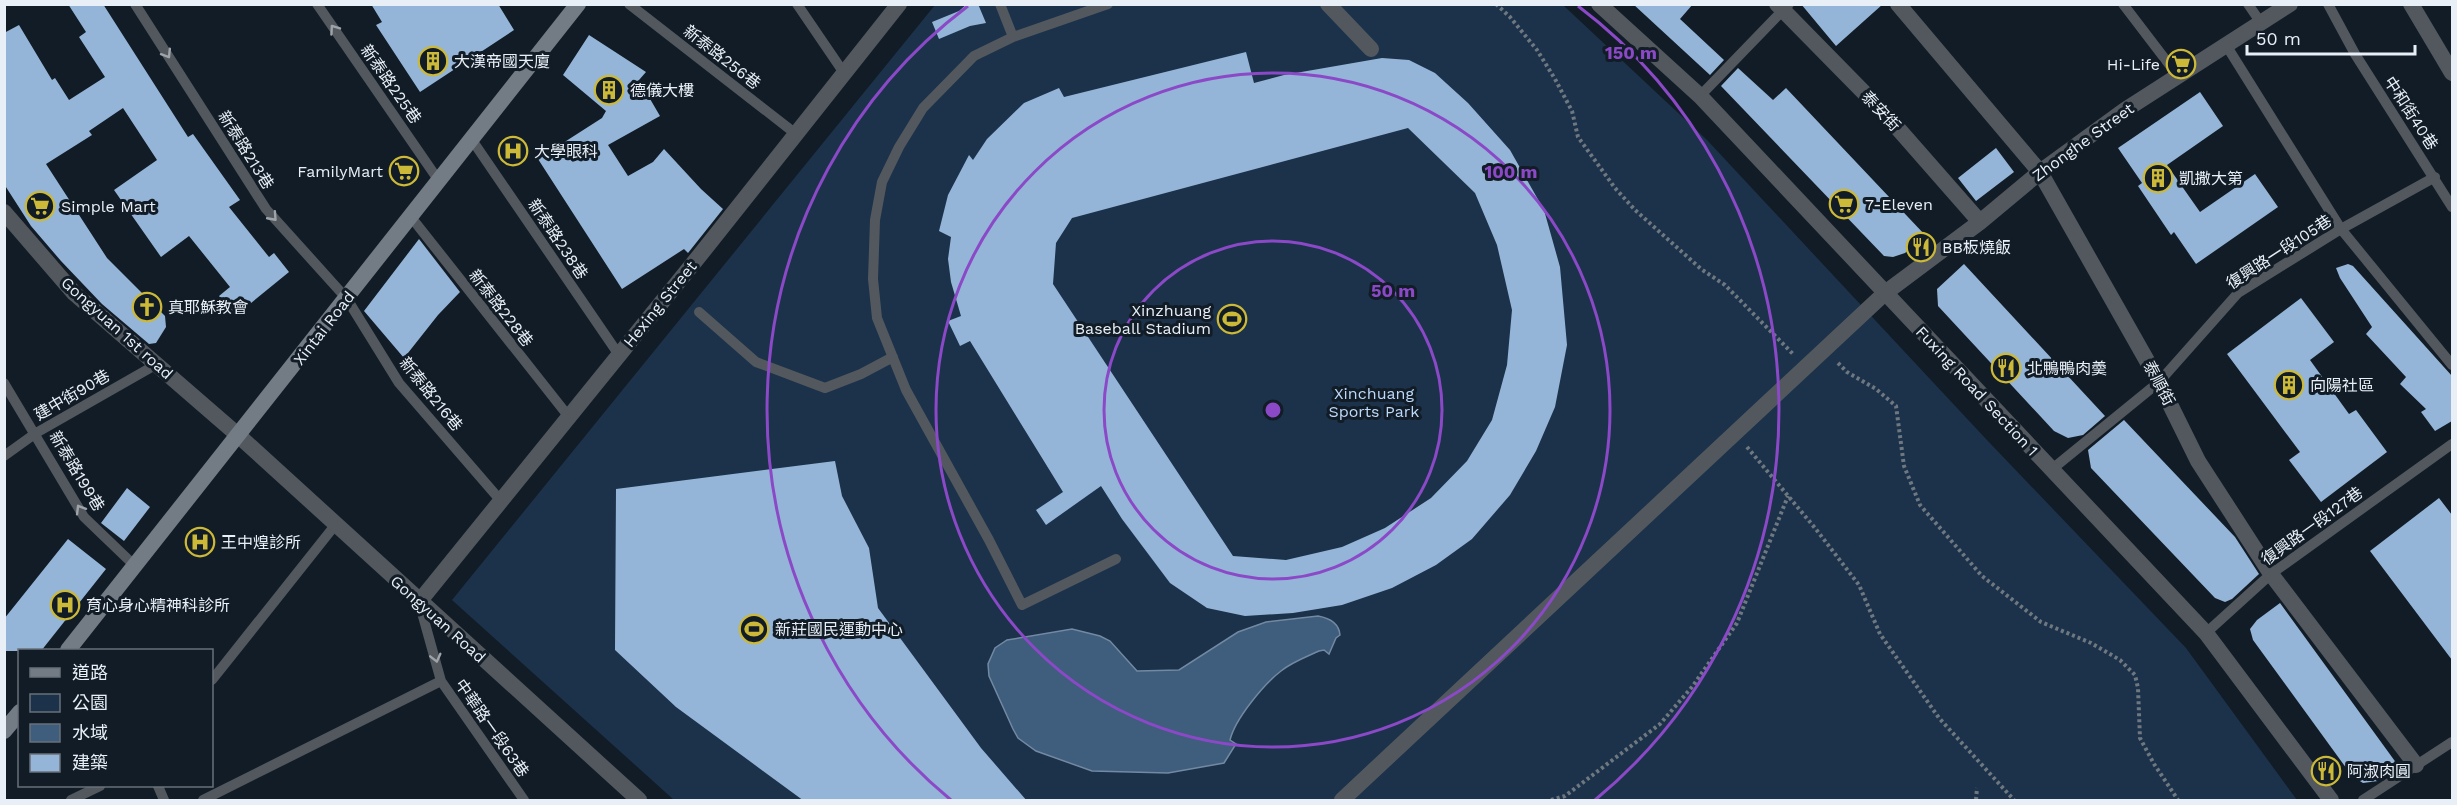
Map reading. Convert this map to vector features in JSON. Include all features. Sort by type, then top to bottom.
[{"type":"main road","name":"Xintai Road","points":[[70,649],[578,4]]},
{"type":"main road","points":[[4,730],[18,714]]},
{"type":"street","name":"Hexing Street","points":[[419,602],[898,4]]},
{"type":"street","points":[[1328,4],[1371,49]]},
{"type":"street","name":"Fuxing Road Section 1","points":[[1599,4],[1700,96],[2206,633],[2331,801]]},
{"type":"street","name":"泰順街","points":[[1898,4],[2040,172],[2159,382],[2198,461],[2271,574],[2416,765]]},
{"type":"street","name":"Zhonghe Street","points":[[1342,801],[1885,293],[1980,222],[2040,172],[2125,110],[2290,4]]},
{"type":"street","points":[[2411,4],[2452,73]]},
{"type":"street","name":"泰安街","points":[[1783,6],[1887,116],[1980,222]]},
{"type":"street","name":"Gongyuan 1st road","points":[[4,212],[74,293],[239,436]]},
{"type":"street","name":"Gongyuan Road","points":[[239,436],[631,798]]},
{"type":"lane","name":"新泰路213巷","points":[[135,4],[266,209],[347,299]]},
{"type":"lane","name":"新泰路225巷","points":[[317,4],[439,181]]},
{"type":"lane","name":"新泰路256巷","points":[[629,4],[796,134]]},
{"type":"lane","points":[[797,4],[844,73]]},
{"type":"lane","points":[[1000,4],[1012,37]]},
{"type":"lane","points":[[1108,4],[1012,37],[974,56],[923,108],[899,147],[882,182],[875,220],[873,279],[877,318],[906,390],[989,540],[1022,605],[1116,560]]},
{"type":"lane","points":[[2123,4],[2178,76]]},
{"type":"lane","points":[[2248,4],[2261,23]]},
{"type":"lane","name":"中和街40巷","points":[[2328,4],[2355,54],[2452,207]]},
{"type":"lane","points":[[1700,96],[1783,6]]},
{"type":"lane","points":[[2226,45],[2341,229],[2452,365]]},
{"type":"lane","name":"新泰路238巷","points":[[472,140],[619,355]]},
{"type":"lane","name":"復興路一段105巷","points":[[2051,470],[2159,382],[2238,293],[2341,229],[2434,177]]},
{"type":"lane","name":"新泰路228巷","points":[[411,217],[568,417]]},
{"type":"lane","name":"新泰路216巷","points":[[347,299],[399,383],[501,501]]},
{"type":"lane","points":[[699,312],[756,362],[825,387],[861,374],[893,357]]},
{"type":"lane","name":"建中街90巷","points":[[4,456],[36,433],[157,364]]},
{"type":"lane","name":"新泰路199巷","points":[[4,384],[36,433],[84,517],[135,566]]},
{"type":"lane","name":"復興路一段127巷","points":[[2206,633],[2271,574],[2452,444]]},
{"type":"lane","points":[[213,679],[336,525]]},
{"type":"lane","name":"中華路一段63巷","points":[[419,602],[441,681],[524,801]]},
{"type":"lane","points":[[203,801],[441,681]]},
{"type":"lane","points":[[2363,801],[2452,742]]},
{"type":"lane","points":[[71,801],[98,787]]},
{"type":"lane","points":[[158,787],[164,801]]},
{"type":"path","points":[[1496,4],[1510,17],[1556,79],[1572,111],[1578,137],[1615,188],[1635,210],[1701,269],[1725,285],[1806,367]]},
{"type":"path","points":[[1825,349],[1847,372],[1876,389],[1896,406],[1904,466],[1920,505],[1982,576],[2041,622],[2091,643],[2120,660],[2135,675],[2138,688],[2140,738],[2178,801]]},
{"type":"path","points":[[1736,433],[1859,585],[1880,634],[1939,718],[2014,801]]},
{"type":"path","points":[[1551,801],[1565,796],[1660,724],[1692,687],[1737,623],[1788,496]]},
{"type":"path","points":[[1976,801],[1977,788]]},
{"type":"green space","name":"Xinchuang Sports Park","points":[[935,5],[1563,5],[1707,140],[1986,439],[2186,648],[2297,800],[674,800],[452,600]]},
{"type":"water","points":[[1318,616],[1326,618],[1338,627],[1340,635],[1336,638],[1329,654],[1324,650],[1319,651],[1299,660],[1285,668],[1267,684],[1238,722],[1230,740],[1236,744],[1224,763],[1168,773],[1092,771],[1036,751],[1018,738],[989,676],[988,664],[995,648],[1007,640],[1072,629],[1110,641],[1137,671],[1179,670],[1238,632],[1266,622]]},
{"type":"building","points":[[68,4],[103,4],[188,137],[193,134],[240,200],[229,207],[269,257],[274,253],[289,272],[235,316],[219,296],[230,287],[189,236],[161,257],[114,190],[157,160],[123,108],[89,131],[92,135],[46,164],[107,258],[165,316],[166,327],[156,343],[149,344],[102,304],[31,226],[4,184],[4,33],[19,25],[52,80],[55,78],[69,100],[105,77],[79,37],[86,32]]},
{"type":"building","name":"大漢帝國天廈","points":[[371,4],[498,4],[514,30],[420,92],[376,25],[382,22]]},
{"type":"building","points":[[967,4],[978,4],[986,23],[970,26],[939,39],[932,22],[959,11]]},
{"type":"building","points":[[1633,4],[1693,4],[1680,19],[1724,60],[1710,75]]},
{"type":"building","points":[[1801,4],[1883,4],[1836,46]]},
{"type":"building","points":[[589,35],[646,72],[639,80],[660,116],[608,145],[628,176],[653,162],[664,149],[723,209],[688,253],[684,249],[622,289],[538,159],[602,118],[606,111],[563,75]]},
{"type":"building","points":[[1246,52],[1254,83],[1284,75],[1382,58],[1409,60],[1435,73],[1468,103],[1510,150],[1544,210],[1560,267],[1567,345],[1555,407],[1536,451],[1510,495],[1472,539],[1436,565],[1392,588],[1342,605],[1293,613],[1245,616],[1207,608],[1170,583],[1122,519],[1101,486],[1046,525],[1036,510],[1063,492],[970,341],[960,346],[948,321],[961,316],[951,282],[948,259],[951,237],[939,231],[948,195],[969,155],[973,160],[987,139],[1024,103],[1059,88],[1064,97]],"holes":[[[1408,128],[1475,193],[1497,245],[1512,310],[1507,365],[1492,420],[1467,461],[1431,498],[1385,528],[1342,547],[1286,560],[1233,556],[1053,284],[1056,243],[1072,218]]]},
{"type":"building","points":[[1738,68],[1773,100],[1786,88],[1925,235],[1905,253],[1893,257],[1884,256],[1721,86]]},
{"type":"building","name":"凱撒大第","points":[[2200,92],[2223,126],[2167,165],[2200,212],[2255,174],[2278,207],[2196,264],[2174,232],[2171,235],[2138,186],[2142,183],[2118,148]]},
{"type":"building","points":[[1996,148],[2014,172],[1976,201],[1958,178]]},
{"type":"building","points":[[419,239],[460,292],[438,315],[404,358],[364,311]]},
{"type":"building","points":[[1964,264],[2105,416],[2083,435],[2068,438],[2054,431],[1938,306],[1937,289]]},
{"type":"building","points":[[2348,264],[2353,266],[2452,376],[2452,421],[2435,431],[2421,412],[2426,409],[2400,384],[2406,377],[2366,334],[2372,327],[2336,268]]},
{"type":"building","name":"向陽社區","points":[[2301,298],[2334,342],[2310,360],[2349,414],[2356,410],[2387,452],[2321,502],[2289,460],[2300,452],[2227,354]]},
{"type":"building","points":[[2124,420],[2235,537],[2259,574],[2232,599],[2225,602],[2215,598],[2091,468],[2088,450]]},
{"type":"building","name":"新莊國民運動中心","points":[[835,461],[842,496],[869,548],[878,608],[981,748],[1027,801],[804,801],[676,707],[615,650],[616,489]]},
{"type":"building","points":[[127,488],[150,507],[124,541],[101,523]]},
{"type":"building","points":[[2439,498],[2452,515],[2452,660],[2370,551]]},
{"type":"building","points":[[68,539],[106,569],[43,649],[4,651],[4,619]]},
{"type":"building","points":[[2280,603],[2397,764],[2390,770],[2391,773],[2378,781],[2363,783],[2352,776],[2253,640],[2250,629],[2257,620]]},
{"type":"place","name":"大漢帝國天廈","points":[[433,61]]},
{"type":"place","name":"Hi-Life","points":[[2181,64]]},
{"type":"place","name":"德儀大樓","points":[[609,90]]},
{"type":"place","name":"大學眼科","points":[[513,151]]},
{"type":"place","name":"FamilyMart","points":[[404,171]]},
{"type":"place","name":"凱撒大第","points":[[2158,178]]},
{"type":"place","name":"7-Eleven","points":[[1844,204]]},
{"type":"place","name":"Simple Mart","points":[[40,206]]},
{"type":"place","name":"BB板燒飯","points":[[1921,247]]},
{"type":"place","name":"真耶穌教會","points":[[147,307]]},
{"type":"place","name":"Xinzhuang Baseball Stadium","points":[[1232,319]]},
{"type":"place","name":"北鴨鴨肉羮","points":[[2006,368]]},
{"type":"place","name":"向陽社區","points":[[2289,385]]},
{"type":"place","name":"王中煌診所","points":[[200,542]]},
{"type":"place","name":"育心身心精神科診所","points":[[65,605]]},
{"type":"place","name":"新莊國民運動中心","points":[[754,629]]},
{"type":"place","name":"阿淑肉圓","points":[[2326,771]]}]
